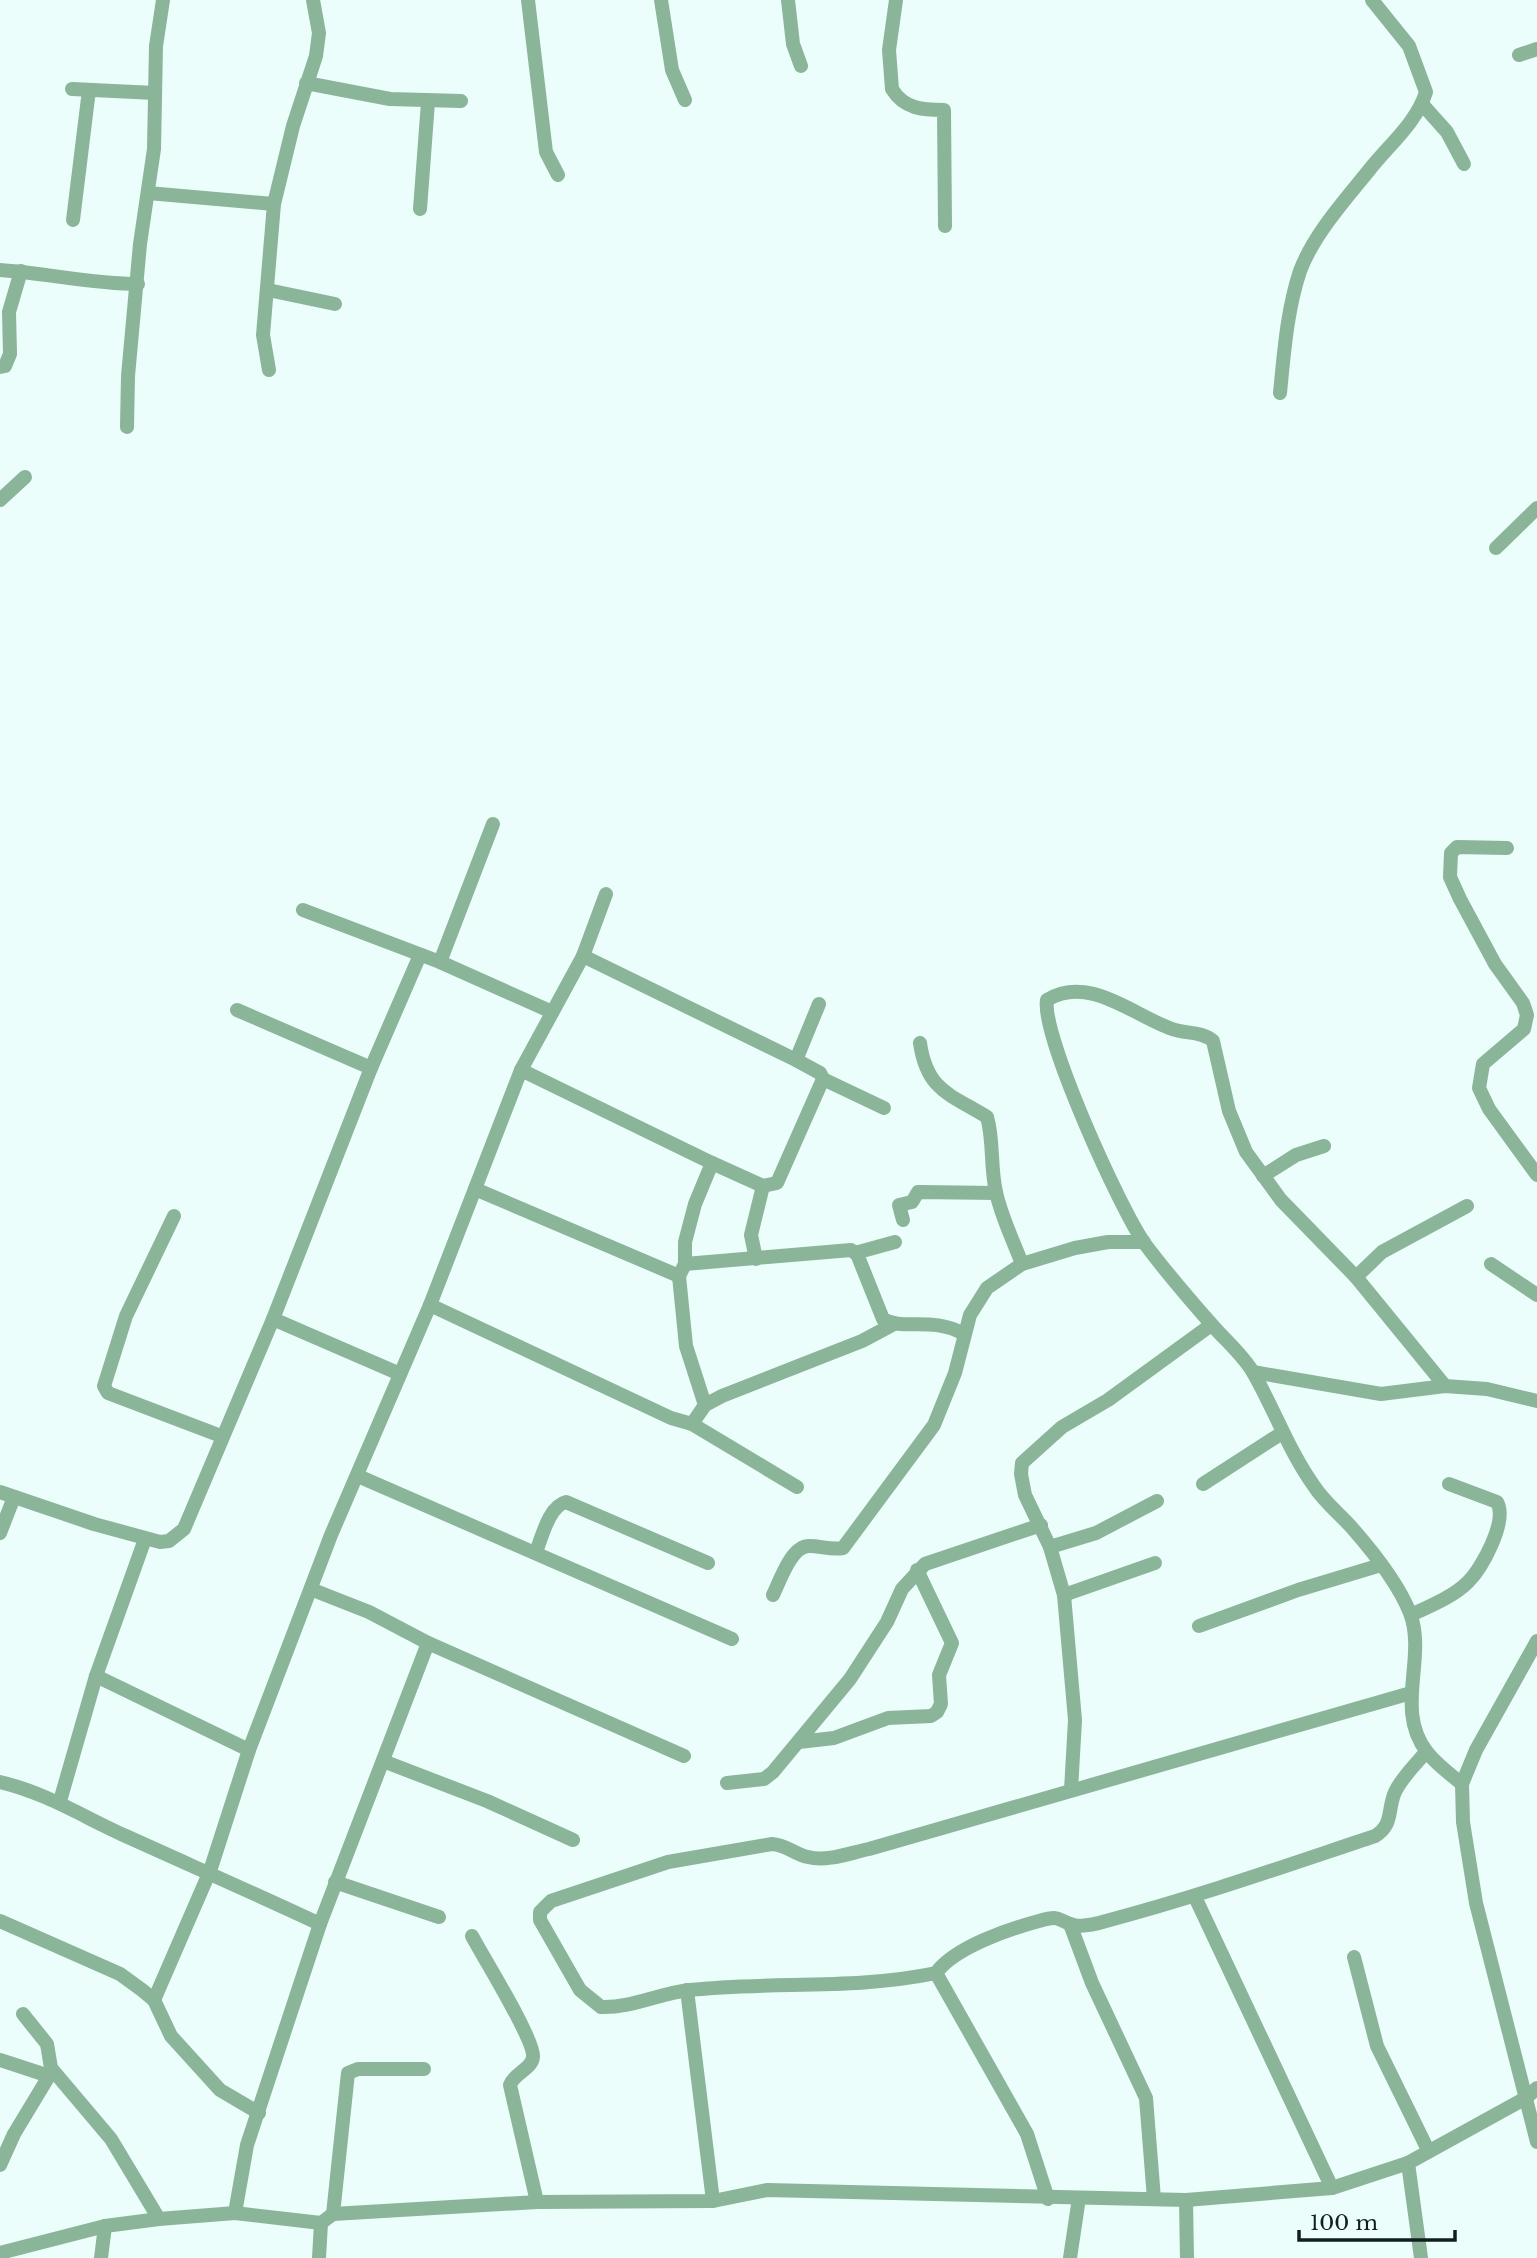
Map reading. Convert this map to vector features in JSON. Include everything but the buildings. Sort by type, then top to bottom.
[{"type":"street","points":[[127,428],[128,376],[140,244],[154,149],[155,93],[158,83],[156,46],[163,0]]},
{"type":"street","points":[[270,370],[262,335],[274,204],[319,33],[313,0]]},
{"type":"street","points":[[528,0],[546,152],[558,174]]},
{"type":"street","points":[[661,0],[672,70],[685,100]]},
{"type":"street","points":[[788,0],[793,44],[801,66]]},
{"type":"street","points":[[896,0],[889,50],[892,89],[908,105],[920,110],[944,110],[945,226]]},
{"type":"street","points":[[1280,393],[1291,304],[1301,270],[1337,211],[1422,104],[1426,92],[1409,46],[1372,0]]},
{"type":"street","points":[[1519,55],[1537,49]]},
{"type":"street","points":[[306,83],[353,93],[428,102],[460,101]]},
{"type":"street","points":[[72,89],[155,93]]},
{"type":"street","points":[[73,220],[89,90]]},
{"type":"street","points":[[420,209],[428,102]]},
{"type":"street","points":[[1422,104],[1447,132],[1464,164]]},
{"type":"street","points":[[148,193],[274,204]]},
{"type":"street","points":[[0,270],[103,283],[138,284]]},
{"type":"street","points":[[0,367],[5,366],[10,354],[9,312],[20,271]]},
{"type":"street","points":[[268,290],[335,304]]},
{"type":"street","points":[[0,500],[25,477]]},
{"type":"street","points":[[1496,548],[1537,508]]},
{"type":"street","points":[[440,962],[494,824]]},
{"type":"street","points":[[1507,848],[1457,847],[1451,853],[1450,877],[1487,950],[1523,1003],[1531,1027],[1483,1064],[1479,1088],[1489,1109],[1537,1175]]},
{"type":"street","points":[[153,2000],[210,1871],[249,1750],[313,1590],[331,1535],[430,1305],[521,1070],[583,956],[606,894]]},
{"type":"street","points":[[303,910],[440,962],[552,1012]]},
{"type":"street","points":[[0,1533],[7,1495],[145,1539],[169,1541],[184,1529],[221,1436],[273,1319],[371,1068],[420,955]]},
{"type":"street","points":[[583,956],[796,1060],[820,1073],[823,1079],[884,1108]]},
{"type":"street","points":[[1445,1386],[1356,1277],[1281,1200],[1246,1152],[1229,1111],[1213,1041],[1206,1035],[1172,1029],[1097,994],[1056,994],[1047,1000],[1051,1034],[1091,1134],[1144,1242],[1253,1372],[1282,1433],[1315,1489],[1381,1565],[1411,1615],[1415,1657],[1411,1693],[1416,1731],[1426,1752],[1462,1784]]},
{"type":"street","points":[[796,1060],[819,1004]]},
{"type":"street","points":[[237,1010],[371,1068]]},
{"type":"street","points":[[920,1043],[923,1062],[937,1088],[987,1117],[993,1137],[991,1153],[996,1193],[1022,1264]]},
{"type":"street","points":[[521,1070],[763,1186],[777,1183],[823,1079]]},
{"type":"street","points":[[1263,1176],[1296,1155],[1324,1146]]},
{"type":"street","points":[[705,1405],[687,1346],[682,1270],[691,1219],[712,1163]]},
{"type":"street","points":[[756,1259],[751,1235],[763,1186]]},
{"type":"street","points":[[475,1189],[682,1270],[843,1250],[855,1253],[895,1242]]},
{"type":"street","points":[[904,1220],[899,1205],[912,1202],[918,1192],[996,1193]]},
{"type":"street","points":[[1356,1277],[1382,1252],[1467,1206]]},
{"type":"street","points":[[174,1216],[126,1316],[104,1385],[108,1393],[221,1436]]},
{"type":"street","points":[[773,1595],[796,1552],[806,1546],[832,1550],[844,1548],[934,1425],[955,1373],[964,1334],[976,1302],[987,1288],[1022,1264],[1075,1248],[1144,1242]]},
{"type":"street","points":[[855,1253],[876,1306],[883,1319],[892,1325]]},
{"type":"street","points":[[1492,1264],[1537,1295]]},
{"type":"street","points":[[430,1305],[671,1418],[692,1424],[797,1487]]},
{"type":"street","points":[[273,1319],[400,1374]]},
{"type":"street","points":[[692,1424],[705,1405],[892,1325],[927,1322],[949,1325],[964,1334]]},
{"type":"street","points":[[1071,1790],[1075,1720],[1065,1595],[1051,1547],[1025,1495],[1022,1463],[1062,1427],[1108,1400],[1212,1325]]},
{"type":"street","points":[[1253,1372],[1381,1394],[1445,1386],[1487,1389],[1537,1401]]},
{"type":"street","points":[[1203,1484],[1282,1433]]},
{"type":"street","points":[[358,1476],[732,1639]]},
{"type":"street","points":[[1411,1615],[1444,1599],[1468,1581],[1487,1553],[1501,1521],[1497,1502],[1449,1484]]},
{"type":"street","points":[[1051,1547],[1096,1533],[1157,1501]]},
{"type":"street","points":[[536,1552],[553,1512],[559,1504],[566,1502],[708,1563]]},
{"type":"street","points":[[727,1783],[764,1779],[799,1742],[850,1679],[887,1622],[902,1589],[917,1570],[925,1564],[1041,1525]]},
{"type":"street","points":[[60,1801],[96,1676],[145,1539]]},
{"type":"street","points":[[1065,1595],[1155,1563]]},
{"type":"street","points":[[1199,1626],[1298,1590],[1381,1565]]},
{"type":"street","points":[[799,1742],[834,1738],[888,1718],[931,1716],[937,1712],[941,1704],[939,1675],[952,1643],[917,1570]]},
{"type":"street","points":[[313,1590],[369,1612],[428,1643],[684,1756]]},
{"type":"street","points":[[1537,1641],[1476,1750],[1462,1784],[1463,1822],[1476,1903],[1531,2093],[1537,2142]]},
{"type":"street","points":[[235,2213],[247,2145],[320,1924],[428,1643]]},
{"type":"street","points":[[96,1676],[249,1750]]},
{"type":"street","points":[[1154,2199],[1146,2098],[1092,1983],[1070,1924],[1060,1917],[999,1934],[943,1965],[936,1973],[890,1982],[778,1983],[687,1990],[611,2007],[592,2003],[580,1990],[540,1920],[541,1912],[551,1901],[668,1862],[772,1844],[785,1845],[810,1858],[828,1858],[950,1828],[1071,1790],[1231,1747],[1411,1693]]},
{"type":"street","points":[[1070,1924],[1103,1922],[1195,1897],[1374,1836],[1385,1830],[1395,1791],[1426,1752]]},
{"type":"street","points":[[383,1761],[487,1801],[573,1840]]},
{"type":"street","points":[[0,1782],[60,1801],[126,1837],[210,1871],[320,1924]]},
{"type":"street","points":[[335,1882],[439,1917]]},
{"type":"street","points":[[1195,1897],[1332,2188]]},
{"type":"street","points":[[0,1921],[120,1974],[153,2000],[171,2036],[213,2082],[258,2113]]},
{"type":"street","points":[[472,1936],[528,2036],[534,2056],[531,2063],[513,2078],[510,2085],[537,2202]]},
{"type":"street","points":[[1354,1957],[1377,2046],[1428,2150]]},
{"type":"street","points":[[936,1973],[1027,2134],[1048,2199]]},
{"type":"street","points":[[687,1990],[713,2201]]},
{"type":"street","points":[[0,2165],[14,2134],[50,2072],[47,2044],[23,2014]]},
{"type":"street","points":[[0,2060],[50,2072],[111,2138],[159,2219]]},
{"type":"street","points":[[319,2258],[348,2073],[358,2069],[424,2069]]},
{"type":"street","points":[[0,2252],[105,2226],[235,2213],[327,2218],[537,2202],[713,2201],[768,2190],[1048,2199],[1186,2200],[1332,2188],[1408,2163],[1531,2093]]},
{"type":"street","points":[[1408,2163],[1422,2258]]},
{"type":"street","points":[[1070,2258],[1079,2198]]},
{"type":"street","points":[[1186,2200],[1187,2258]]},
{"type":"street","points":[[101,2258],[105,2226]]}]
